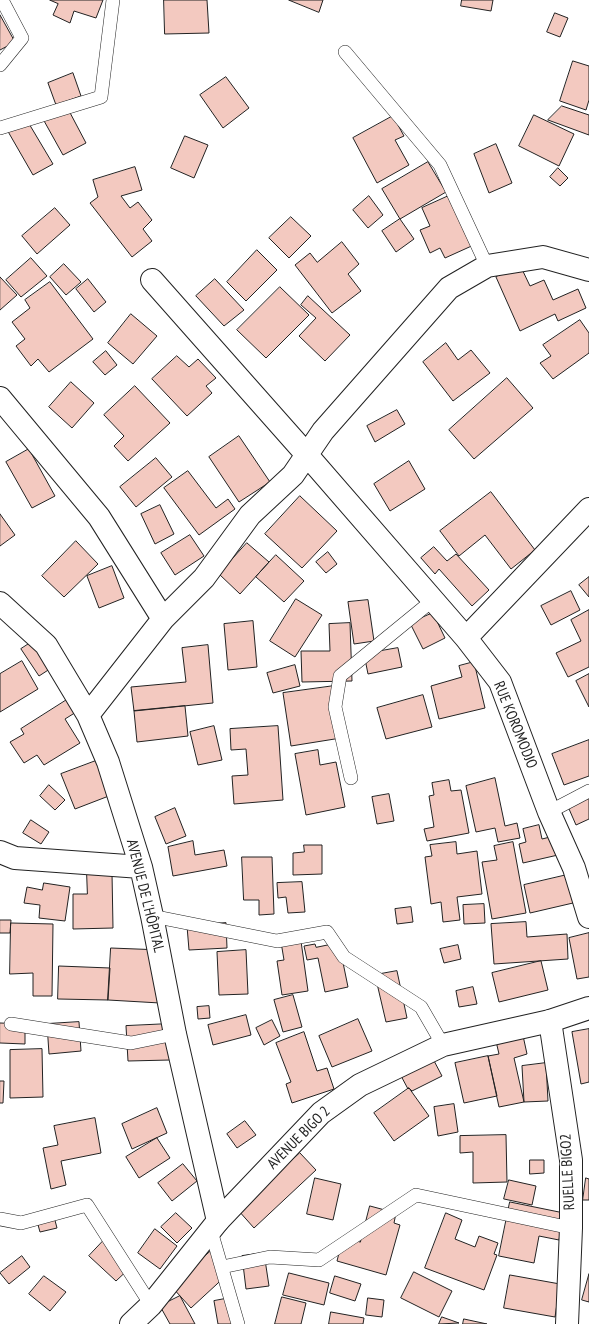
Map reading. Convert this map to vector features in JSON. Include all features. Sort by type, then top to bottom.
[{"type":"street","points":[[88,715],[163,619],[204,578],[250,515],[293,475],[323,431],[449,288],[487,266],[543,257],[589,270]]},
{"type":"street","name":"RUE KOROMODJO","points":[[152,280],[466,638],[500,682],[549,812],[574,868],[589,917]]},
{"type":"street","points":[[0,398],[99,517],[163,619]]},
{"type":"street","points":[[466,638],[589,509]]},
{"type":"street","name":"AVENUE DE L'HÔPITAL","points":[[0,604],[46,645],[88,715],[108,762],[141,867],[214,1226]]},
{"type":"street","points":[[0,852],[15,858],[141,867]]},
{"type":"street","name":"AVENUE BIGO 2","points":[[131,1324],[151,1305],[214,1226],[321,1113],[360,1085],[443,1045],[550,1021],[589,1008]]},
{"type":"street","name":"RUELLE BIGO2","points":[[550,1021],[571,1160],[571,1228],[568,1324]]},
{"type":"lane","points":[[0,65],[22,38],[2,0]]},
{"type":"lane","points":[[0,128],[101,97],[113,0]]},
{"type":"lane","points":[[345,52],[440,165],[487,266]]},
{"type":"lane","points":[[351,778],[335,707],[340,676],[433,600]]},
{"type":"lane","points":[[549,812],[589,791]]},
{"type":"lane","points":[[152,916],[277,941],[327,932],[344,957],[421,1007],[443,1045]]},
{"type":"lane","points":[[11,1024],[131,1043],[175,1034]]},
{"type":"lane","points":[[222,1267],[270,1257],[319,1260],[416,1195],[571,1228]]},
{"type":"lane","points":[[0,1219],[21,1223],[87,1205],[151,1305]]},
{"type":"lane","points":[[214,1226],[222,1267],[238,1324]]},
{"type":"building","points":[[50,0],[103,0],[96,18],[74,11],[70,23],[53,15],[58,4]]},
{"type":"building","points":[[164,0],[207,0],[209,33],[165,34]]},
{"type":"building","points":[[289,0],[323,0],[319,12]]},
{"type":"building","points":[[462,0],[493,0],[491,11],[461,6]]},
{"type":"building","points":[[555,13],[568,18],[560,37],[547,32]]},
{"type":"building","points":[[0,15],[15,42],[0,50]]},
{"type":"building","points":[[573,61],[589,66],[589,100],[586,110],[560,101]]},
{"type":"building","points":[[73,73],[81,96],[56,105],[48,83]]},
{"type":"building","points":[[226,77],[249,108],[223,128],[200,95]]},
{"type":"building","points":[[562,106],[589,115],[589,135],[548,120]]},
{"type":"building","points":[[67,107],[86,143],[63,155],[43,119]]},
{"type":"building","points":[[534,115],[574,134],[559,166],[519,146]]},
{"type":"building","points":[[393,116],[404,136],[395,140],[409,165],[377,183],[353,138]]},
{"type":"building","points":[[25,117],[53,164],[33,175],[6,128]]},
{"type":"building","points":[[185,136],[208,145],[194,178],[171,168]]},
{"type":"building","points":[[496,144],[512,183],[489,193],[474,154]]},
{"type":"building","points":[[428,162],[446,192],[400,219],[382,189]]},
{"type":"building","points":[[135,167],[142,190],[121,196],[130,208],[138,202],[152,220],[143,229],[152,241],[132,257],[90,203],[98,197],[93,180]]},
{"type":"building","points":[[558,168],[568,178],[560,186],[550,177]]},
{"type":"building","points":[[453,194],[476,244],[445,258],[440,248],[430,253],[420,230],[430,226],[422,208]]},
{"type":"building","points":[[369,196],[383,215],[368,228],[353,210]]},
{"type":"building","points":[[55,208],[70,225],[37,254],[22,236]]},
{"type":"building","points":[[291,217],[311,236],[289,258],[269,238]]},
{"type":"building","points":[[400,219],[414,239],[396,252],[382,231]]},
{"type":"building","points":[[342,242],[359,264],[348,274],[361,291],[332,313],[295,265],[310,253],[317,262]]},
{"type":"building","points":[[257,250],[277,270],[246,301],[227,282]]},
{"type":"building","points":[[31,258],[47,276],[21,297],[6,280]]},
{"type":"building","points":[[64,264],[81,282],[66,295],[50,277]]},
{"type":"building","points":[[520,265],[530,286],[544,280],[553,300],[578,289],[586,308],[558,321],[555,314],[520,331],[496,277]]},
{"type":"building","points":[[0,277],[17,295],[0,310]]},
{"type":"building","points":[[88,279],[106,302],[94,312],[76,289]]},
{"type":"building","points":[[215,279],[244,310],[224,326],[196,296]]},
{"type":"building","points":[[50,282],[93,339],[49,372],[38,359],[31,366],[16,346],[25,339],[12,322],[30,308],[25,300]]},
{"type":"building","points":[[280,287],[309,315],[266,358],[237,330]]},
{"type":"building","points":[[308,296],[350,335],[325,361],[299,336],[316,318],[301,305]]},
{"type":"building","points":[[131,314],[157,336],[133,364],[108,343]]},
{"type":"building","points":[[580,320],[589,333],[589,353],[553,379],[540,363],[551,356],[543,345]]},
{"type":"building","points":[[446,343],[458,360],[471,350],[490,373],[453,401],[423,362]]},
{"type":"building","points":[[106,351],[117,365],[105,375],[93,362]]},
{"type":"building","points":[[177,356],[189,367],[198,359],[216,378],[206,386],[212,393],[187,416],[152,379]]},
{"type":"building","points":[[507,378],[533,408],[474,459],[449,430]]},
{"type":"building","points":[[71,382],[94,403],[72,428],[49,407]]},
{"type":"building","points":[[135,386],[170,423],[128,461],[114,446],[124,436],[104,415]]},
{"type":"building","points":[[397,410],[405,424],[375,442],[367,426]]},
{"type":"building","points":[[239,436],[270,482],[239,502],[209,457]]},
{"type":"building","points":[[29,449],[55,496],[32,508],[6,462]]},
{"type":"building","points":[[156,458],[172,477],[136,507],[120,487]]},
{"type":"building","points":[[409,461],[425,489],[390,511],[374,484]]},
{"type":"building","points":[[188,471],[216,508],[228,499],[235,509],[199,535],[164,488]]},
{"type":"building","points":[[491,492],[535,550],[511,569],[485,535],[459,556],[440,531]]},
{"type":"building","points":[[300,496],[337,531],[302,568],[265,534]]},
{"type":"building","points":[[160,505],[174,534],[155,544],[141,514]]},
{"type":"building","points":[[0,514],[15,535],[0,546]]},
{"type":"building","points":[[190,535],[204,556],[175,575],[161,553]]},
{"type":"building","points":[[76,541],[98,564],[64,597],[42,576]]},
{"type":"building","points":[[247,543],[269,562],[240,594],[219,574]]},
{"type":"building","points":[[434,547],[447,561],[456,554],[489,590],[472,606],[439,569],[435,574],[421,558]]},
{"type":"building","points":[[328,552],[337,564],[326,573],[316,562]]},
{"type":"building","points":[[276,555],[304,581],[284,602],[256,577]]},
{"type":"building","points":[[112,566],[124,598],[99,608],[87,576]]},
{"type":"building","points":[[589,577],[589,597],[579,585]]},
{"type":"building","points":[[571,591],[580,610],[551,625],[541,606]]},
{"type":"building","points":[[296,599],[322,615],[295,657],[270,641]]},
{"type":"building","points":[[368,600],[374,641],[354,644],[348,602]]},
{"type":"building","points":[[589,610],[589,667],[568,677],[556,653],[581,641],[571,620]]},
{"type":"building","points":[[433,613],[445,638],[423,649],[410,623]]},
{"type":"building","points":[[253,621],[257,667],[228,670],[224,624]]},
{"type":"building","points":[[350,623],[352,681],[302,682],[301,651],[330,651],[329,624]]},
{"type":"building","points":[[41,636],[59,663],[39,676],[21,649]]},
{"type":"building","points":[[208,645],[213,703],[134,711],[131,687],[186,682],[182,648]]},
{"type":"building","points":[[398,648],[402,667],[368,674],[364,654]]},
{"type":"building","points":[[22,661],[38,689],[0,712],[0,674]]},
{"type":"building","points":[[474,662],[485,708],[439,719],[431,686],[462,677],[459,666]]},
{"type":"building","points":[[295,665],[300,686],[273,693],[267,673]]},
{"type":"building","points":[[589,674],[589,707],[576,681]]},
{"type":"building","points":[[334,686],[341,738],[291,746],[283,693]]},
{"type":"building","points":[[423,695],[432,727],[386,739],[377,708]]},
{"type":"building","points":[[73,696],[81,709],[65,719],[80,743],[44,765],[37,755],[24,763],[10,742],[24,734],[21,729]]},
{"type":"building","points":[[185,706],[188,736],[137,742],[134,711]]},
{"type":"building","points":[[214,726],[222,760],[198,765],[190,732]]},
{"type":"building","points":[[278,726],[283,800],[234,804],[232,776],[248,775],[246,749],[231,750],[230,729]]},
{"type":"building","points":[[589,740],[589,776],[564,785],[552,754]]},
{"type":"building","points":[[318,750],[320,765],[336,762],[345,807],[306,815],[295,754]]},
{"type":"building","points":[[101,759],[114,794],[75,809],[61,774]]},
{"type":"building","points":[[495,778],[505,826],[517,823],[520,838],[498,842],[495,828],[476,832],[466,786]]},
{"type":"building","points":[[449,780],[451,791],[461,790],[469,833],[427,841],[424,829],[434,827],[429,796],[434,795],[432,783]]},
{"type":"building","points":[[49,785],[65,800],[55,810],[40,796]]},
{"type":"building","points":[[589,792],[589,819],[576,825],[566,802]]},
{"type":"building","points":[[389,794],[394,821],[377,824],[372,797]]},
{"type":"building","points":[[175,808],[186,836],[166,844],[155,817]]},
{"type":"building","points":[[31,820],[49,832],[41,844],[23,833]]},
{"type":"building","points":[[539,825],[542,839],[554,836],[558,855],[523,863],[519,844],[526,842],[523,829]]},
{"type":"building","points":[[193,841],[195,855],[224,850],[227,866],[173,876],[168,847]]},
{"type":"building","points":[[456,842],[457,854],[477,851],[482,894],[457,897],[460,920],[443,922],[441,902],[431,904],[425,857],[432,856],[430,845]]},
{"type":"building","points":[[513,842],[526,913],[492,919],[482,862],[497,860],[494,846]]},
{"type":"building","points":[[304,845],[322,845],[322,874],[293,875],[293,853],[304,852]]},
{"type":"building","points":[[242,857],[272,857],[274,914],[259,915],[259,900],[244,900]]},
{"type":"building","points":[[87,873],[112,873],[113,928],[73,929],[73,894],[87,894]]},
{"type":"building","points":[[567,875],[573,903],[530,913],[524,885]]},
{"type":"building","points":[[302,882],[305,912],[288,913],[286,897],[278,898],[277,883]]},
{"type":"building","points":[[44,883],[70,887],[65,921],[39,918],[40,905],[24,903],[27,887],[42,890]]},
{"type":"building","points":[[484,904],[485,923],[464,924],[463,905]]},
{"type":"building","points":[[411,907],[413,922],[397,924],[395,909]]},
{"type":"building","points":[[0,920],[11,920],[10,933],[0,933]]},
{"type":"building","points":[[526,922],[527,937],[567,934],[568,959],[494,964],[491,924]]},
{"type":"building","points":[[11,923],[53,924],[52,996],[33,996],[33,973],[10,974]]},
{"type":"building","points":[[226,923],[227,948],[189,950],[187,926]]},
{"type":"building","points":[[589,933],[589,977],[577,979],[569,938]]},
{"type":"building","points":[[300,934],[308,991],[282,995],[277,961],[284,960],[280,936]]},
{"type":"building","points":[[339,943],[348,987],[325,992],[318,958],[307,960],[304,946],[315,944],[316,947]]},
{"type":"building","points":[[458,945],[461,959],[444,963],[440,949]]},
{"type":"building","points":[[111,948],[162,950],[160,1003],[108,1000]]},
{"type":"building","points":[[246,950],[248,994],[219,995],[217,952]]},
{"type":"building","points":[[541,961],[548,990],[499,1002],[492,973]]},
{"type":"building","points":[[59,966],[110,968],[108,1000],[58,999]]},
{"type":"building","points":[[397,971],[407,1018],[386,1022],[375,975]]},
{"type":"building","points":[[473,987],[477,1004],[459,1007],[456,991]]},
{"type":"building","points":[[293,995],[302,1027],[283,1032],[274,1000]]},
{"type":"building","points":[[209,1006],[210,1018],[198,1019],[197,1007]]},
{"type":"building","points":[[246,1015],[251,1035],[213,1045],[208,1025]]},
{"type":"building","points":[[358,1019],[372,1051],[332,1067],[319,1036]]},
{"type":"building","points":[[272,1020],[280,1036],[264,1045],[256,1028]]},
{"type":"building","points":[[79,1022],[81,1051],[49,1054],[47,1024]]},
{"type":"building","points":[[0,1023],[25,1024],[25,1044],[0,1043]]},
{"type":"building","points":[[169,1024],[170,1060],[128,1061],[126,1026]]},
{"type":"building","points":[[589,1029],[589,1082],[581,1084],[572,1032]]},
{"type":"building","points":[[522,1031],[527,1054],[514,1058],[524,1102],[499,1107],[488,1056],[499,1054],[495,1037]]},
{"type":"building","points":[[304,1032],[317,1071],[327,1068],[334,1089],[292,1103],[286,1084],[291,1082],[276,1043]]},
{"type":"building","points":[[42,1049],[43,1097],[10,1098],[10,1050]]},
{"type":"building","points":[[488,1056],[497,1096],[464,1103],[455,1063]]},
{"type":"building","points":[[432,1057],[442,1076],[412,1091],[409,1088],[408,1089],[400,1074]]},
{"type":"building","points":[[546,1063],[548,1101],[524,1102],[522,1066]]},
{"type":"building","points":[[0,1081],[4,1081],[3,1103],[0,1103]]},
{"type":"building","points":[[409,1088],[429,1116],[394,1141],[374,1113]]},
{"type":"building","points":[[454,1104],[458,1132],[438,1136],[434,1107]]},
{"type":"building","points":[[157,1108],[167,1133],[132,1149],[122,1124]]},
{"type":"building","points":[[95,1118],[101,1153],[61,1161],[66,1185],[51,1189],[43,1148],[58,1145],[54,1126]]},
{"type":"building","points":[[245,1121],[256,1135],[237,1148],[227,1134]]},
{"type":"building","points":[[506,1135],[507,1182],[473,1183],[473,1152],[460,1153],[460,1136]]},
{"type":"building","points":[[157,1138],[170,1158],[139,1178],[126,1157]]},
{"type":"building","points":[[300,1153],[316,1170],[254,1228],[238,1210]]},
{"type":"building","points":[[530,1160],[544,1160],[544,1173],[530,1174]]},
{"type":"building","points":[[183,1164],[197,1181],[172,1201],[158,1183]]},
{"type":"building","points":[[315,1178],[341,1184],[333,1220],[307,1214]]},
{"type":"building","points":[[586,1178],[589,1179],[589,1200],[583,1200]]},
{"type":"building","points":[[509,1180],[536,1186],[532,1205],[504,1199]]},
{"type":"building","points":[[510,1202],[564,1213],[559,1240],[539,1236],[534,1263],[499,1256]]},
{"type":"building","points":[[370,1206],[396,1213],[394,1223],[400,1225],[386,1275],[337,1261],[343,1237],[360,1242]]},
{"type":"building","points":[[52,1209],[57,1228],[40,1232],[35,1214]]},
{"type":"building","points":[[176,1213],[192,1228],[177,1243],[161,1227]]},
{"type":"building","points":[[446,1213],[462,1220],[455,1239],[475,1247],[479,1236],[498,1243],[494,1254],[497,1255],[484,1290],[425,1268]]},
{"type":"building","points":[[155,1229],[177,1246],[160,1269],[138,1253]]},
{"type":"building","points":[[106,1238],[133,1265],[116,1281],[89,1256]]},
{"type":"building","points":[[211,1251],[230,1272],[191,1308],[171,1286]]},
{"type":"building","points":[[264,1253],[269,1286],[246,1289],[242,1256]]},
{"type":"building","points":[[22,1256],[30,1267],[9,1284],[0,1273]]},
{"type":"building","points":[[414,1272],[452,1291],[439,1317],[401,1298]]},
{"type":"building","points":[[289,1273],[329,1283],[324,1305],[283,1295]]},
{"type":"building","points":[[589,1274],[589,1302],[582,1300]]},
{"type":"building","points":[[510,1275],[560,1284],[555,1317],[504,1308]]},
{"type":"building","points":[[44,1276],[66,1292],[50,1311],[29,1294]]},
{"type":"building","points":[[335,1276],[361,1284],[355,1301],[330,1293]]},
{"type":"building","points":[[180,1296],[195,1324],[170,1324],[160,1306]]},
{"type":"building","points":[[282,1297],[306,1303],[301,1324],[275,1324]]},
{"type":"building","points":[[230,1298],[235,1324],[218,1324],[214,1301]]},
{"type":"building","points":[[368,1298],[384,1300],[382,1317],[366,1315]]},
{"type":"building","points":[[331,1312],[364,1318],[363,1324],[329,1324]]},
{"type":"building","points":[[442,1317],[459,1323],[439,1324]]},
{"type":"building","points":[[464,1319],[487,1324],[463,1324]]}]
